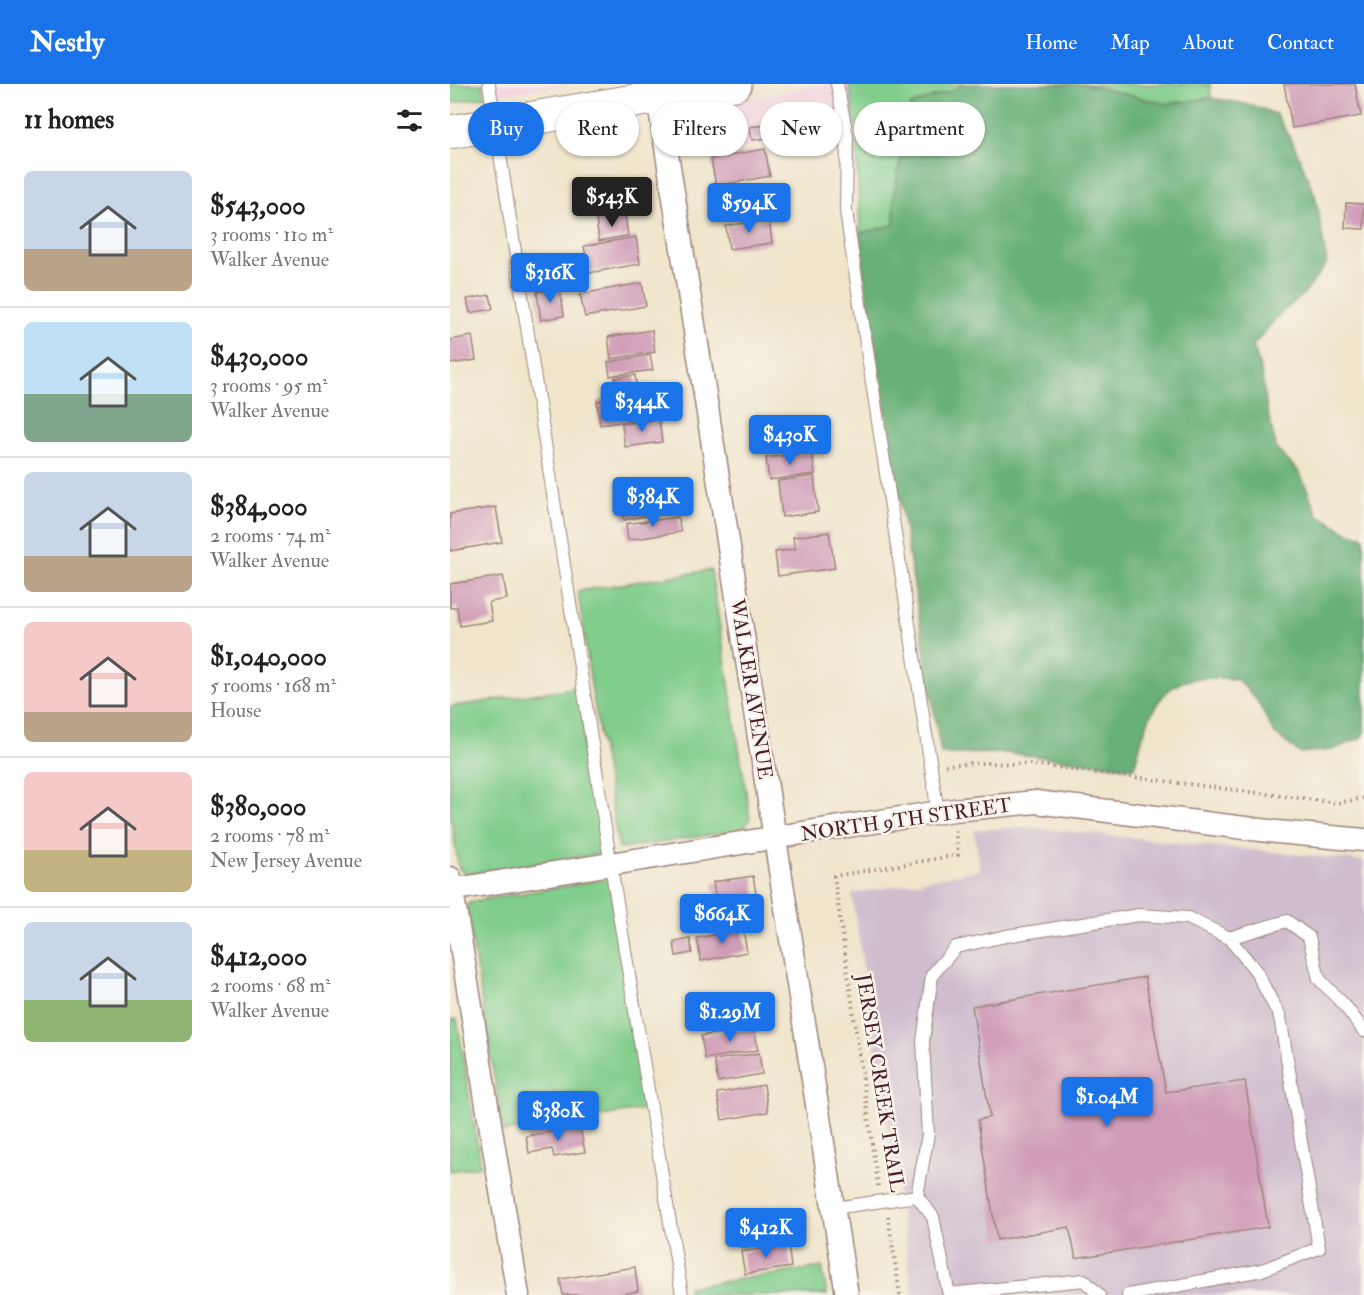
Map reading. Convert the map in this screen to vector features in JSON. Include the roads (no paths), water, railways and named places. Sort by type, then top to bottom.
[{"type":"street","points":[[544,113],[657,90],[735,84]]},
{"type":"street","name":"WALKER AVENUE","points":[[657,90],[847,1295]]},
{"type":"street","points":[[450,132],[468,128]]},
{"type":"street","name":"NORTH 9TH STREET","points":[[451,886],[611,866],[938,813],[1036,802],[1364,840]]},
{"type":"street","points":[[451,886],[518,1295]]},
{"type":"lane","points":[[489,84],[492,102]]},
{"type":"lane","points":[[837,84],[847,136],[846,211],[938,813]]},
{"type":"lane","points":[[501,156],[611,866],[682,1295]]},
{"type":"lane","points":[[1099,1295],[1084,1281],[949,1295],[933,1217],[917,1196],[928,1134],[923,1041],[932,975],[956,947],[1006,936],[1139,915],[1188,918],[1229,938],[1256,971],[1280,1017],[1319,1248],[1262,1270],[1128,1295]]},
{"type":"lane","points":[[1229,938],[1287,921],[1310,937],[1319,980],[1345,1006],[1364,1031]]},
{"type":"lane","points":[[834,1208],[917,1196]]}]
